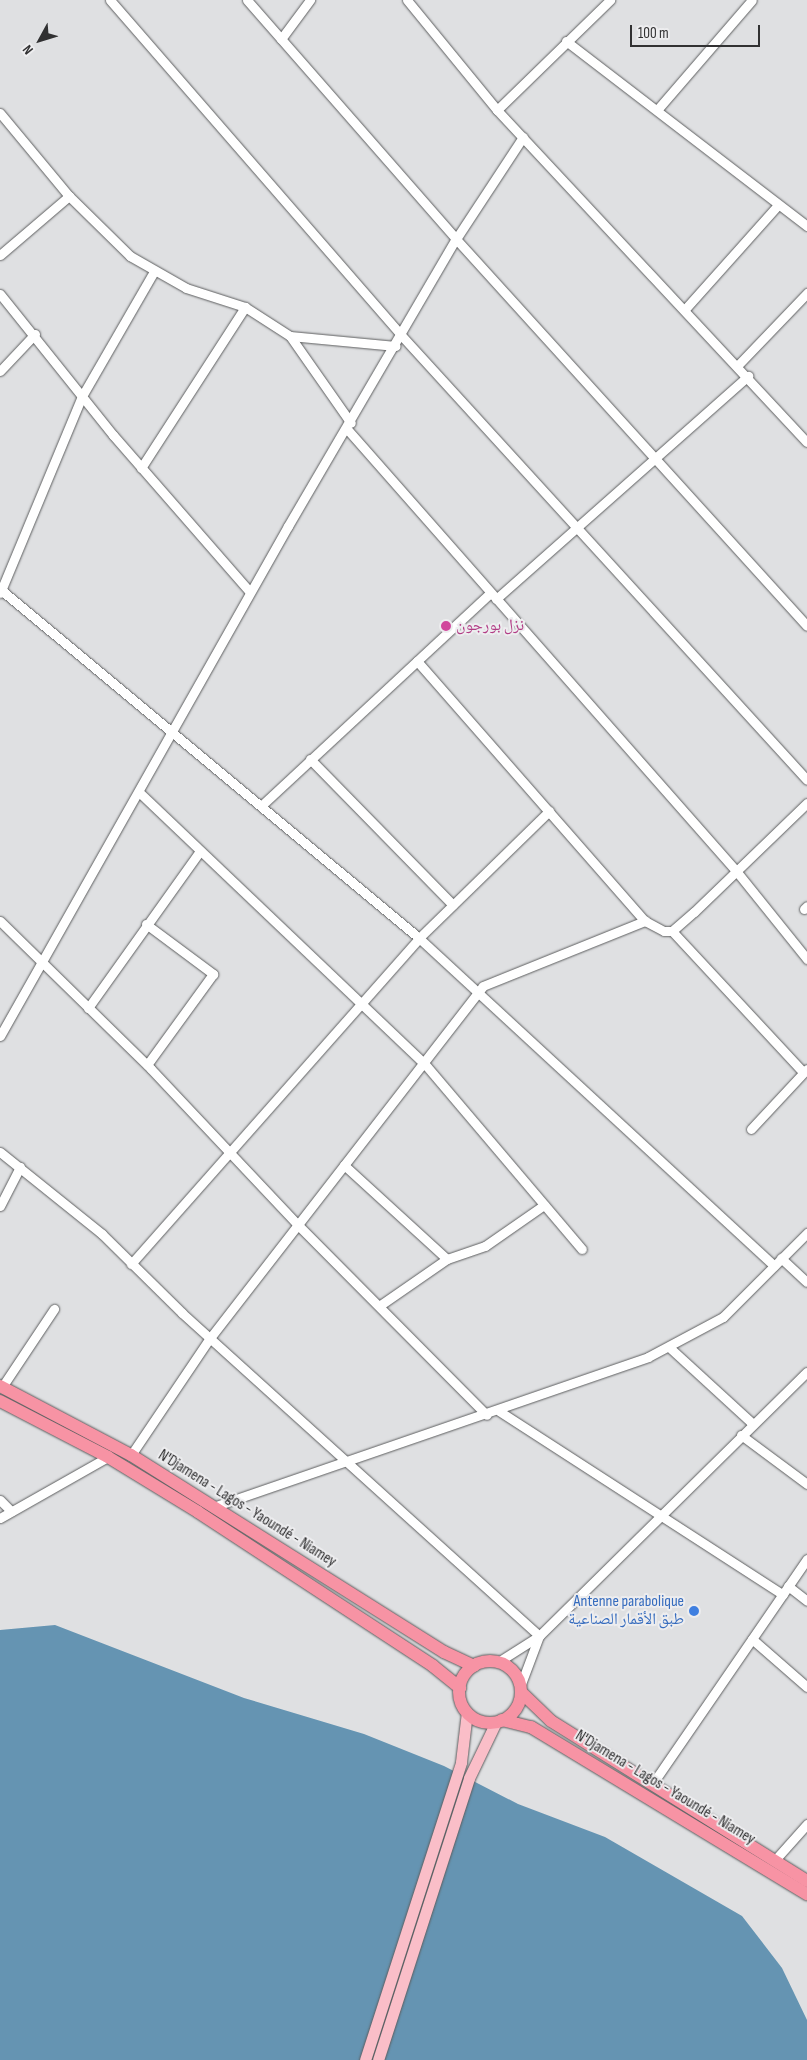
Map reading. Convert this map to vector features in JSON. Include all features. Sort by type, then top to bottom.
[{"type":"highway","name":"N'Djamena - Lagos - Yaoundé - Niamey","points":[[1,1387],[131,1455],[444,1652],[474,1666]]},
{"type":"highway","name":"N'Djamena - Lagos - Yaoundé - Niamey","points":[[0,1401],[108,1457],[425,1660],[460,1688]]},
{"type":"highway","points":[[498,1662],[509,1668],[521,1689],[516,1708],[499,1721],[483,1722],[467,1712],[460,1688],[474,1666],[498,1662]]},
{"type":"highway","name":"N'Djamena - Lagos - Yaoundé - Niamey","points":[[521,1689],[550,1721],[807,1881]]},
{"type":"highway","name":"N'Djamena - Lagos - Yaoundé - Niamey","points":[[499,1721],[531,1727],[807,1894]]},
{"type":"main road","points":[[365,2060],[460,1762],[467,1712]]},
{"type":"main road","points":[[378,2060],[470,1778],[499,1721]]},
{"type":"street","points":[[110,0],[401,335],[807,780]]},
{"type":"street","points":[[247,0],[456,239],[654,455],[807,626]]},
{"type":"street","points":[[281,39],[310,0]]},
{"type":"street","points":[[407,0],[497,110],[686,308],[807,442]]},
{"type":"street","points":[[497,110],[610,0]]},
{"type":"street","points":[[657,110],[752,0]]},
{"type":"street","points":[[566,41],[807,226]]},
{"type":"street","points":[[0,113],[69,196],[110,238],[153,273],[245,307],[290,336],[349,426],[493,596],[737,872],[807,959]]},
{"type":"street","points":[[0,1036],[174,732],[250,592],[396,346],[456,239],[523,137]]},
{"type":"street","points":[[0,255],[69,196]]},
{"type":"street","points":[[686,308],[778,205]]},
{"type":"street","points":[[153,273],[82,396],[0,590],[174,732],[419,938],[774,1266]]},
{"type":"street","points":[[738,365],[807,293]]},
{"type":"street","points":[[0,294],[35,334],[82,396],[141,468],[250,592]]},
{"type":"street","points":[[141,468],[245,307]]},
{"type":"street","points":[[0,371],[35,334]]},
{"type":"street","points":[[290,336],[396,346]]},
{"type":"street","points":[[262,806],[310,759],[417,661],[748,376]]},
{"type":"street","points":[[417,661],[645,921],[672,931],[805,1070],[751,1129]]},
{"type":"street","points":[[310,759],[453,904]]},
{"type":"street","points":[[140,792],[360,1006],[424,1063],[582,1248]]},
{"type":"street","points":[[672,931],[737,872],[807,803]]},
{"type":"street","points":[[132,1264],[419,938],[549,811]]},
{"type":"street","points":[[88,1008],[146,924],[200,851]]},
{"type":"street","points":[[0,921],[41,963],[147,1064],[297,1224],[487,1415]]},
{"type":"street","points":[[131,1455],[210,1338],[478,993],[491,980],[645,921]]},
{"type":"street","points":[[146,924],[213,974],[147,1064]]},
{"type":"street","points":[[0,1152],[20,1167],[132,1264],[210,1338],[539,1636]]},
{"type":"street","points":[[344,1165],[447,1259]]},
{"type":"street","points":[[0,1206],[20,1167]]},
{"type":"street","points":[[379,1306],[447,1259],[485,1246],[544,1205]]},
{"type":"street","points":[[213,1507],[349,1463],[499,1411],[670,1347],[723,1317],[807,1233]]},
{"type":"street","points":[[782,1258],[807,1282]]},
{"type":"street","points":[[1,1387],[54,1309]]},
{"type":"street","points":[[670,1347],[752,1424]]},
{"type":"street","points":[[498,1662],[539,1636],[659,1514],[807,1372]]},
{"type":"street","points":[[499,1411],[659,1514],[807,1601]]},
{"type":"street","points":[[741,1435],[807,1484]]},
{"type":"street","points":[[0,1518],[108,1457]]},
{"type":"street","points":[[0,1500],[11,1511]]},
{"type":"street","points":[[652,1783],[807,1558]]},
{"type":"street","points":[[521,1689],[539,1636]]},
{"type":"street","points":[[752,1639],[807,1687]]},
{"type":"street","points":[[774,1861],[807,1824]]},
{"type":"water","points":[[55,1625],[244,1698],[364,1734],[444,1766],[518,1804],[605,1837],[742,1916],[782,1968],[807,2020],[807,2060],[0,2060],[0,1630]]},
{"type":"place","name":"نزل بورجون","points":[[446,626]]},
{"type":"place","name":"Antenne parabolique طبق الأقمار الصناعية","points":[[694,1611]]}]
